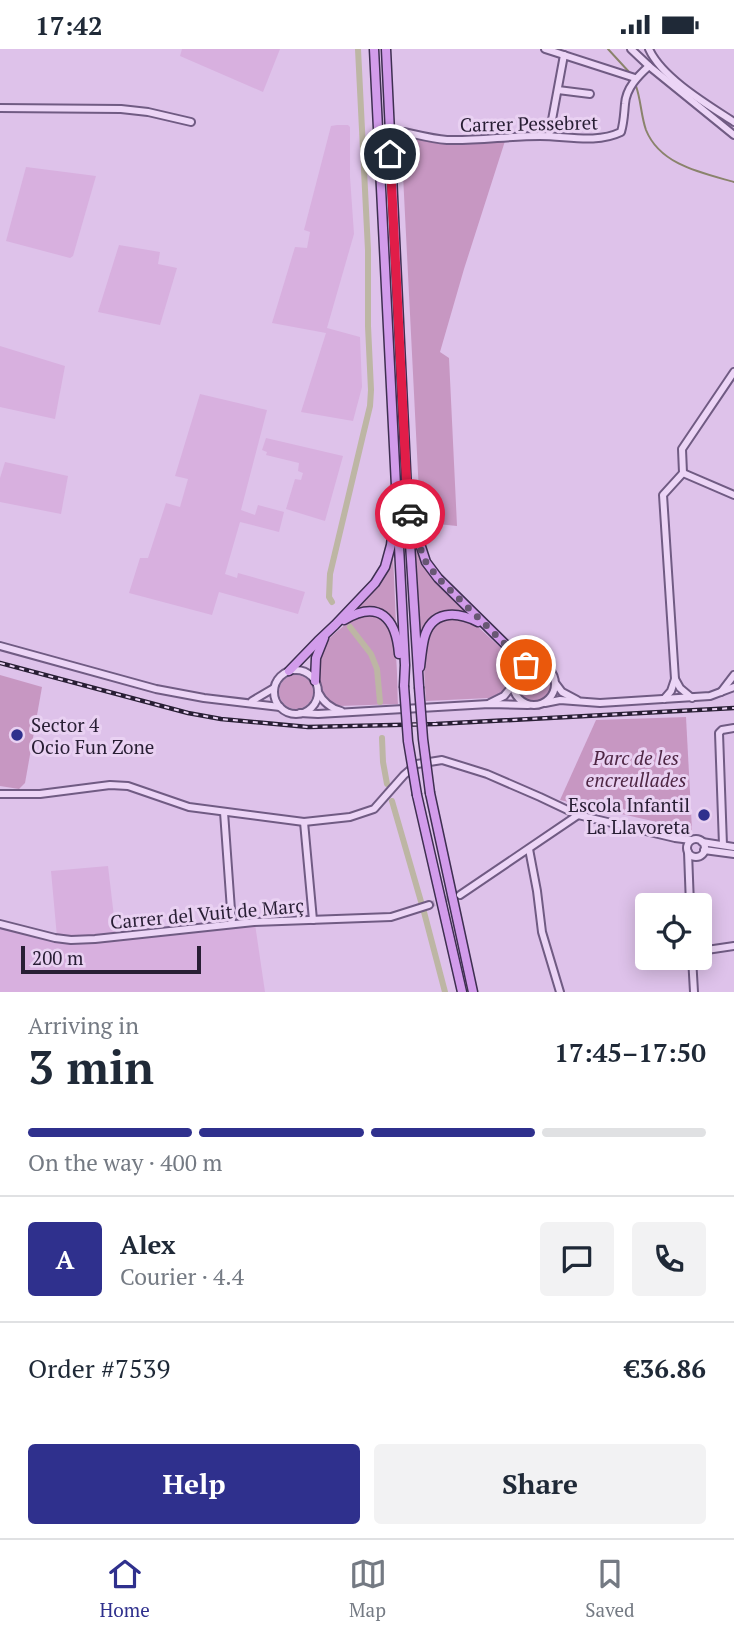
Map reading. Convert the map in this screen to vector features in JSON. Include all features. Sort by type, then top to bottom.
[{"type":"main road","points":[[374,49],[408,741],[417,795],[461,992]]},
{"type":"main road","points":[[386,49],[408,511],[423,739],[430,793],[474,992]]},
{"type":"main road","points":[[408,511],[426,562],[438,578],[485,626],[532,663]]},
{"type":"main road","points":[[289,671],[375,583],[385,567],[397,512]]},
{"type":"main road","points":[[335,625],[361,612],[373,612],[385,617],[397,635],[404,686]]},
{"type":"main road","points":[[419,687],[424,637],[433,623],[443,616],[458,614],[485,626]]},
{"type":"main road","points":[[315,681],[318,650],[328,633]]},
{"type":"main road","points":[[505,644],[512,654],[516,674]]},
{"type":"street","points":[[545,49],[635,78],[649,66]]},
{"type":"street","points":[[631,49],[734,135]]},
{"type":"street","points":[[649,49],[653,59],[665,71],[734,122]]},
{"type":"street","points":[[549,136],[565,55]]},
{"type":"street","name":"Carrer Pessebret","points":[[404,132],[450,140],[549,136],[610,137],[621,132],[625,100],[635,78]]},
{"type":"street","points":[[558,90],[590,94]]},
{"type":"street","points":[[0,108],[111,108],[148,112],[191,122]]},
{"type":"street","points":[[725,116],[734,114]]},
{"type":"street","points":[[664,699],[671,691],[675,679],[663,495],[683,473],[682,449],[734,372]]},
{"type":"street","points":[[683,473],[734,495]]},
{"type":"street","points":[[0,646],[156,689],[280,707],[289,713],[489,704],[534,706],[560,700],[600,702],[692,698],[713,696],[734,687]]},
{"type":"street","points":[[489,704],[504,696],[513,685],[520,669],[532,663],[545,666],[551,671],[555,684],[562,692],[579,700]]},
{"type":"street","points":[[280,707],[274,695],[274,688],[279,677],[295,670],[307,673],[315,681],[324,702],[330,707],[346,712]]},
{"type":"street","points":[[720,693],[734,675]]},
{"type":"street","points":[[675,679],[680,688],[692,698]]},
{"type":"street","points":[[545,703],[553,695],[555,684]]},
{"type":"street","points":[[513,685],[517,697],[528,705]]},
{"type":"street","points":[[243,703],[257,699],[274,688]]},
{"type":"street","points":[[300,713],[313,705],[318,691]]},
{"type":"street","points":[[723,845],[719,733],[734,728]]},
{"type":"street","points":[[0,795],[40,794],[110,785],[128,786],[189,807],[304,823],[351,817],[374,809],[417,764],[442,760],[484,773],[578,815],[676,838],[697,839],[734,847]]},
{"type":"street","points":[[224,811],[232,924]]},
{"type":"street","points":[[460,895],[578,815]]},
{"type":"street","points":[[304,823],[313,920]]},
{"type":"street","points":[[676,838],[695,857],[702,853],[734,854]]},
{"type":"street","points":[[689,893],[687,851],[691,840]]},
{"type":"street","points":[[688,869],[702,853],[702,842]]},
{"type":"street","points":[[529,849],[542,932],[560,992]]},
{"type":"street","name":"Carrer del Vuit de Març","points":[[0,924],[55,938],[95,939],[232,924],[391,916],[429,905]]},
{"type":"street","points":[[712,950],[734,947]]},
{"type":"street","points":[[693,970],[694,992]]},
{"type":"shaded area","points":[[182,49],[280,49],[263,92],[180,56]]},
{"type":"shaded area","points":[[331,126],[350,127],[354,234],[327,328],[360,337],[362,387],[353,421],[301,412],[326,333],[272,323],[295,247],[307,248],[310,232],[304,230]]},
{"type":"shaded area","points":[[26,167],[96,176],[73,256],[70,258],[6,241]]},
{"type":"shaded area","points":[[119,245],[160,252],[158,264],[177,268],[160,325],[98,312]]},
{"type":"shaded area","points":[[0,346],[65,366],[55,419],[0,407]]},
{"type":"shaded area","points":[[200,394],[267,410],[241,510],[255,515],[258,505],[284,512],[279,532],[240,522],[225,574],[237,578],[238,573],[305,592],[298,614],[219,592],[212,615],[129,593],[140,558],[148,558],[166,503],[180,507],[188,479],[175,476]]},
{"type":"shaded area","points":[[266,438],[343,456],[325,521],[286,509],[295,479],[301,480],[303,473],[298,471],[299,463],[266,455],[267,452],[262,450]]},
{"type":"shaded area","points":[[5,462],[68,476],[61,514],[0,502],[0,478]]},
{"type":"shaded area","points":[[108,866],[116,934],[57,937],[51,871]]},
{"type":"shaded area","points":[[255,924],[265,992],[0,992],[0,928],[57,942],[81,943]]},
{"type":"green space","points":[[401,135],[433,141],[501,138],[505,141],[440,352],[449,358],[457,526],[428,523],[419,493]]},
{"type":"green space","points":[[415,548],[424,563],[470,614],[455,612],[440,616],[428,625],[420,639]]},
{"type":"green space","points":[[392,554],[396,625],[377,612],[353,611]]},
{"type":"green space","points":[[370,615],[385,622],[393,638],[398,704],[339,706],[332,703],[322,690],[318,673],[319,655],[328,640],[350,620]]},
{"type":"green space","points":[[456,617],[475,624],[508,657],[511,666],[506,684],[502,692],[489,698],[426,701],[424,658],[428,636],[440,621]]},
{"type":"green space","points":[[535,666],[547,672],[553,684],[547,696],[535,702],[523,696],[517,684],[523,672]]},
{"type":"green space","name":"Sector 4 Ocio Fun Zone","points":[[0,675],[42,687],[25,783],[19,789],[0,786]]},
{"type":"green space","points":[[296,675],[308,680],[313,692],[308,704],[296,709],[284,704],[279,692],[284,680]]},
{"type":"green space","name":"Parc de les encreullades","points":[[686,717],[692,830],[560,800],[596,720]]},
{"type":"waterway","points":[[332,602],[329,597],[330,574],[370,406],[371,390],[368,250],[358,49]]},
{"type":"waterway","points":[[608,49],[630,73]]},
{"type":"waterway","points":[[636,86],[646,130],[661,152],[683,166],[734,182]]},
{"type":"waterway","points":[[350,627],[371,654],[377,669],[380,702]]},
{"type":"waterway","points":[[382,738],[387,784]]},
{"type":"waterway","points":[[392,801],[445,992]]},
{"type":"tunnel","points":[[429,905],[460,895]]},
{"type":"railway","points":[[0,663],[188,713],[221,719],[308,727],[436,724],[734,708]]},
{"type":"way so far","points":[[410,514],[426,562],[438,578],[485,626],[532,663],[526,665]]},
{"type":"place","name":"Sector 4 Ocio Fun Zone","points":[[17,735]]},
{"type":"place","name":"Escola Infantil La Llavoreta","points":[[704,815]]},
{"type":"route","points":[[390,154],[410,514]]}]
